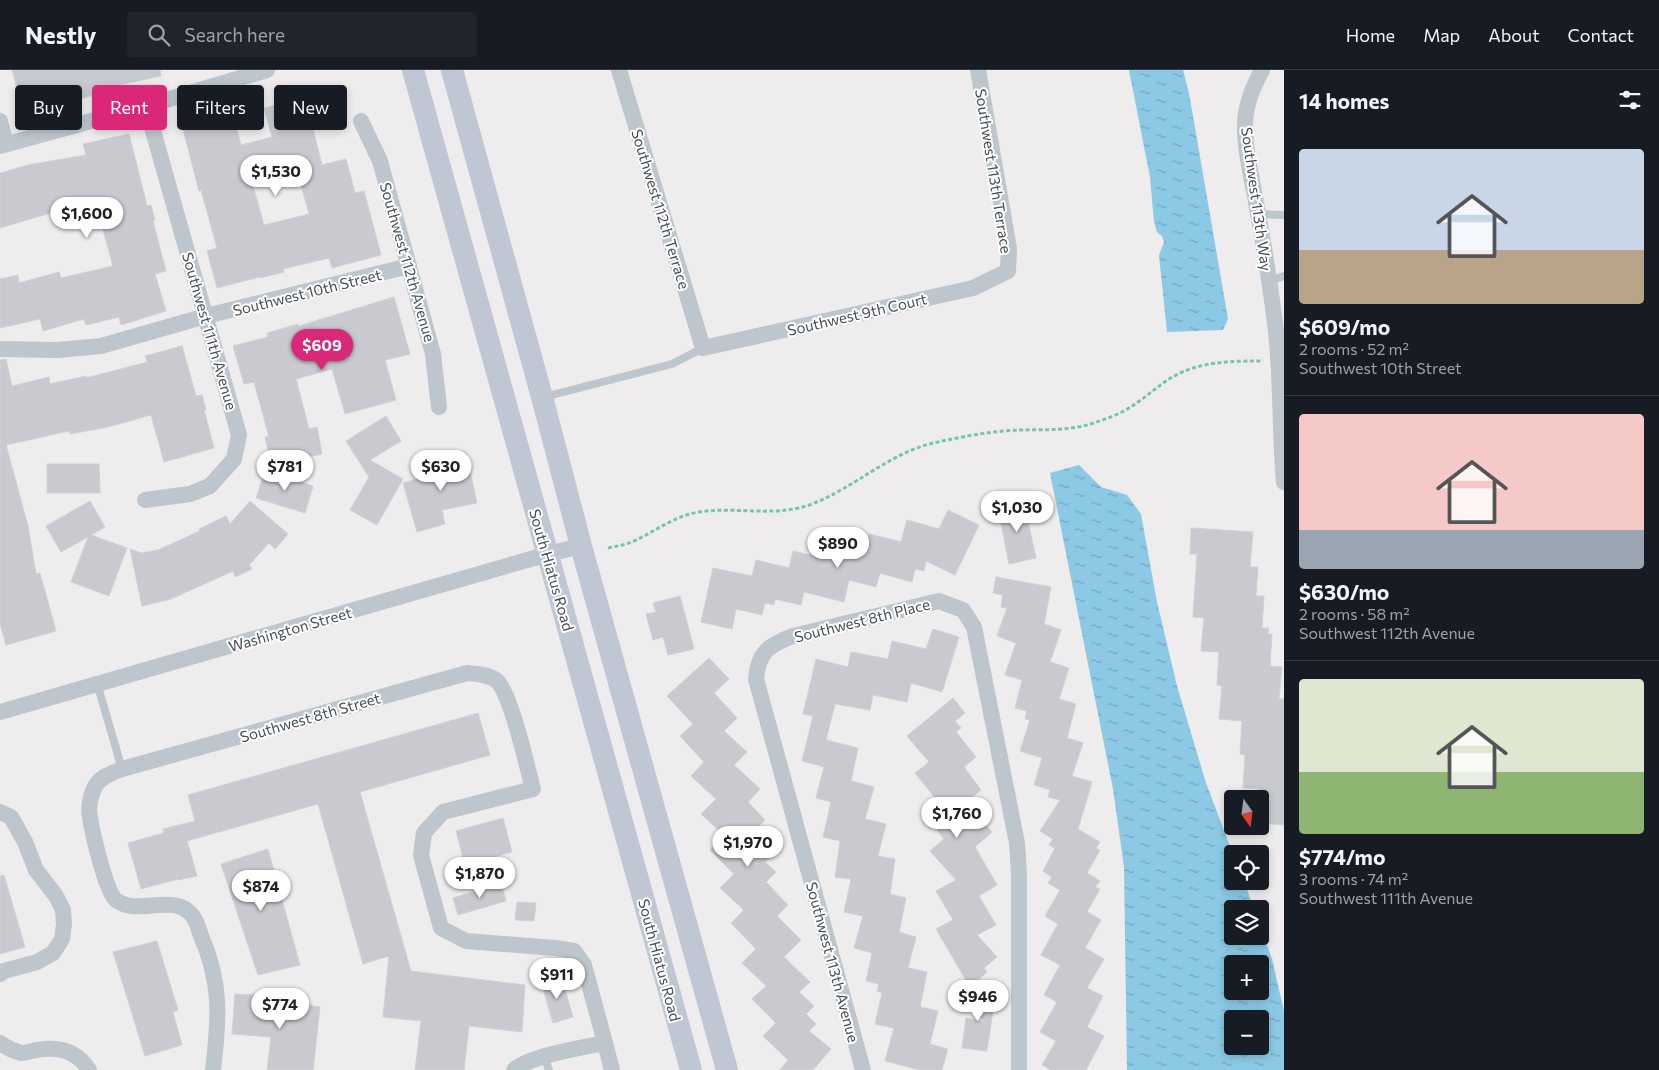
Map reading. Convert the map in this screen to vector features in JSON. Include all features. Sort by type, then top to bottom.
[{"type":"main road","name":"South Hiatus Road","points":[[413,70],[690,1070]]},
{"type":"main road","points":[[452,70],[581,546],[727,1070]]},
{"type":"street","points":[[167,100],[268,70]]},
{"type":"street","name":"Southwest 112th Terrace","points":[[620,70],[703,348]]},
{"type":"street","name":"Southwest 113th Terrace","points":[[978,70],[1008,248],[1008,272]]},
{"type":"street","name":"Southwest 113th Way","points":[[1262,70],[1250,92],[1245,124],[1248,157],[1258,214],[1277,278],[1281,451],[1284,482]]},
{"type":"street","points":[[0,121],[3,145],[92,121]]},
{"type":"street","name":"Southwest 112th Avenue","points":[[362,121],[380,161],[433,354],[439,407]]},
{"type":"street","name":"Southwest 111th Avenue","points":[[146,500],[190,494],[210,486],[234,459],[239,435],[153,130]]},
{"type":"street","name":"Southwest 10th Street","points":[[0,349],[58,350],[101,346],[206,316],[409,266]]},
{"type":"street","name":"Southwest 9th Court","points":[[703,348],[973,288],[1008,272]]},
{"type":"street","name":"Washington Street","points":[[0,712],[581,546]]},
{"type":"street","name":"Southwest 8th Place","points":[[764,652],[777,642],[793,636],[939,601],[963,610],[974,626],[1017,843],[1019,874],[1019,1070]]},
{"type":"street","name":"Southwest 113th Avenue","points":[[764,652],[757,665],[756,679],[863,1070]]},
{"type":"street","name":"Southwest 8th Street","points":[[122,769],[467,673],[483,674],[497,681],[508,698],[533,789],[443,812],[424,832],[421,855],[441,928],[466,941],[574,951],[584,965],[605,1043]]},
{"type":"street","points":[[122,769],[101,778],[93,790],[90,804],[89,816],[109,891],[116,900],[123,903],[135,906],[165,904],[183,907],[192,916],[212,962],[218,992],[217,1036],[213,1070]]},
{"type":"street","points":[[0,812],[11,817],[25,842],[36,870],[56,896],[62,910],[64,924],[62,939],[54,953],[37,962],[0,974]]},
{"type":"street","points":[[0,1043],[9,1049],[22,1053],[40,1049],[58,1049],[73,1053],[84,1061],[89,1070]]},
{"type":"street","points":[[514,1070],[518,1066],[546,1063],[605,1043],[612,1070]]},
{"type":"lane","points":[[1258,214],[1284,215]]},
{"type":"lane","points":[[542,397],[672,364],[703,348]]},
{"type":"lane","points":[[97,683],[122,769]]},
{"type":"path","points":[[608,548],[635,541],[672,520],[698,512],[736,510],[767,512],[811,505],[879,466],[931,444],[984,433],[1015,430],[1053,431],[1092,424],[1128,409],[1166,381],[1198,366],[1216,362],[1278,360]]},
{"type":"water","points":[[1129,70],[1183,70],[1189,93],[1228,319],[1223,330],[1167,332],[1159,255],[1164,242],[1162,236],[1157,232],[1154,222],[1150,177]]},
{"type":"water","points":[[1079,465],[1101,487],[1127,495],[1141,514],[1157,602],[1177,686],[1206,783],[1224,830],[1224,835],[1226,835],[1230,845],[1224,845],[1224,890],[1247,890],[1251,900],[1224,900],[1224,945],[1267,945],[1284,1011],[1284,1070],[1127,1070],[1124,867],[1113,789],[1050,473]]},
{"type":"building","points":[[12,70],[160,70],[161,76],[119,85],[92,85],[92,96],[82,98],[82,85],[16,85]]},
{"type":"building","points":[[274,105],[274,130],[313,130],[322,165],[346,159],[355,193],[364,191],[381,255],[332,268],[329,258],[283,269],[284,272],[217,288],[207,251],[217,248],[201,190],[199,191],[183,130],[237,130],[241,145],[272,137],[264,108]],"holes":[[[295,163],[309,214],[264,225],[250,175]]]},
{"type":"building","points":[[129,134],[147,206],[151,205],[155,220],[153,221],[166,271],[155,274],[166,311],[121,325],[119,317],[86,325],[84,319],[43,331],[40,319],[0,328],[0,279],[18,275],[19,283],[59,272],[61,278],[113,266],[96,204],[54,212],[0,228],[0,173],[28,165],[86,155],[83,144]]},
{"type":"building","points":[[394,297],[410,354],[385,360],[396,400],[345,414],[332,369],[296,379],[309,429],[317,427],[322,454],[271,464],[265,437],[269,437],[254,382],[244,384],[233,346],[268,337],[267,333],[298,324],[299,326]]},
{"type":"building","points":[[182,346],[196,396],[202,395],[214,448],[164,462],[151,415],[108,427],[70,434],[69,431],[6,445],[28,526],[36,574],[40,573],[56,631],[6,645],[0,624],[0,360],[6,359],[12,386],[49,377],[50,384],[86,376],[86,378],[147,362],[145,356]]},
{"type":"building","points":[[386,416],[401,441],[370,460],[403,479],[377,525],[350,510],[369,477],[346,441]]},
{"type":"building","points":[[466,452],[477,503],[442,510],[445,524],[417,532],[403,483],[441,472],[438,459]]},
{"type":"building","points":[[47,464],[99,464],[100,493],[47,493]]},
{"type":"building","points":[[265,471],[313,486],[305,513],[256,498]]},
{"type":"building","points":[[90,501],[105,527],[91,535],[127,548],[109,596],[71,582],[88,537],[61,552],[46,526]]},
{"type":"building","points":[[250,501],[288,534],[275,549],[269,543],[249,565],[252,569],[235,577],[233,571],[171,599],[142,606],[130,549],[142,553],[158,550],[200,531],[199,529],[226,516],[230,524]]},
{"type":"building","points":[[1024,503],[1036,558],[1009,564],[998,508]]},
{"type":"building","points":[[948,510],[979,525],[955,575],[926,561],[924,571],[915,569],[912,582],[880,573],[876,587],[849,580],[844,602],[804,592],[801,605],[775,599],[774,605],[765,603],[762,615],[736,609],[732,629],[701,622],[713,568],[752,576],[756,560],[789,568],[793,551],[827,559],[832,540],[865,549],[869,534],[901,542],[907,520],[939,529]]},
{"type":"building","points":[[1191,528],[1253,532],[1250,567],[1258,567],[1256,596],[1264,596],[1262,628],[1269,628],[1268,634],[1272,634],[1270,666],[1282,667],[1279,699],[1284,699],[1284,825],[1269,824],[1269,790],[1243,788],[1245,755],[1240,754],[1242,721],[1219,719],[1222,686],[1217,685],[1219,652],[1201,651],[1204,618],[1193,617],[1197,554],[1190,554]]},
{"type":"building","points":[[996,577],[1051,587],[1044,624],[1061,630],[1050,662],[1069,668],[1059,699],[1076,704],[1067,738],[1083,743],[1072,776],[1092,782],[1078,829],[1100,842],[1096,848],[1100,850],[1087,873],[1100,881],[1095,887],[1100,889],[1087,912],[1101,920],[1085,948],[1104,959],[1087,988],[1103,996],[1087,1027],[1104,1036],[1086,1070],[1051,1070],[1042,1065],[1056,1041],[1040,1032],[1057,1002],[1044,995],[1060,965],[1041,955],[1058,924],[1045,916],[1060,890],[1048,883],[1052,877],[1043,871],[1055,848],[1049,845],[1053,839],[1040,831],[1060,800],[1048,797],[1050,790],[1034,785],[1042,758],[1020,751],[1030,720],[1025,719],[1027,711],[1015,708],[1022,680],[1005,675],[1016,643],[997,636],[1007,608],[1001,607],[1003,595],[993,593]]},
{"type":"building","points":[[680,596],[694,649],[668,655],[663,637],[653,640],[646,614],[656,612],[653,603]]},
{"type":"building","points":[[933,629],[959,637],[942,692],[911,683],[907,702],[873,695],[870,710],[835,704],[826,740],[858,748],[851,781],[874,787],[865,819],[886,824],[878,856],[895,859],[890,894],[906,898],[899,932],[916,937],[908,968],[927,972],[920,1007],[938,1011],[930,1044],[948,1049],[942,1070],[920,1070],[885,1061],[894,1028],[875,1024],[882,993],[877,991],[879,984],[866,981],[872,953],[854,948],[863,916],[844,912],[851,879],[835,877],[840,841],[823,837],[831,802],[816,798],[824,767],[802,761],[813,716],[803,714],[816,659],[848,667],[851,652],[888,659],[892,641],[926,649]]},
{"type":"building","points":[[709,658],[729,679],[714,693],[737,718],[724,731],[747,752],[734,765],[760,789],[748,802],[765,820],[756,829],[764,836],[758,842],[772,856],[765,862],[776,872],[766,882],[788,905],[777,916],[801,940],[784,957],[810,982],[799,992],[814,1006],[806,1014],[816,1024],[809,1031],[831,1049],[813,1070],[780,1070],[788,1060],[763,1036],[776,1023],[752,999],[766,986],[742,963],[756,949],[731,923],[744,910],[720,888],[734,874],[710,850],[724,835],[701,814],[716,799],[691,776],[704,762],[680,736],[693,724],[667,696]]},
{"type":"building","points":[[953,698],[965,713],[955,721],[961,728],[956,732],[976,757],[964,767],[981,790],[972,797],[978,805],[972,809],[992,832],[975,847],[997,885],[979,896],[996,925],[977,935],[997,957],[984,968],[987,972],[970,987],[936,929],[953,920],[936,891],[956,880],[930,851],[944,839],[922,809],[936,799],[915,773],[929,762],[907,736]]},
{"type":"building","points":[[478,713],[490,755],[360,792],[411,971],[525,985],[522,1032],[469,1026],[464,1070],[415,1070],[421,1021],[383,1017],[389,956],[363,964],[318,804],[187,841],[197,876],[141,889],[128,843],[164,833],[163,829],[195,821],[188,795]]},
{"type":"building","points":[[503,818],[512,852],[465,865],[456,831]]},
{"type":"building","points":[[268,849],[300,965],[258,975],[221,864]]},
{"type":"building","points":[[4,875],[25,947],[0,954],[0,876]]},
{"type":"building","points":[[501,883],[506,901],[458,915],[453,898]]},
{"type":"building","points":[[517,902],[536,903],[534,921],[515,920]]},
{"type":"building","points":[[157,941],[178,1010],[173,1012],[182,1045],[145,1056],[113,952]]},
{"type":"building","points":[[561,976],[573,1017],[553,1023],[541,982]]},
{"type":"building","points":[[957,991],[995,997],[987,1051],[962,1048],[966,1018],[985,1022]]},
{"type":"building","points":[[235,994],[257,995],[257,998],[320,1007],[313,1070],[267,1070],[271,1037],[232,1034]]}]
